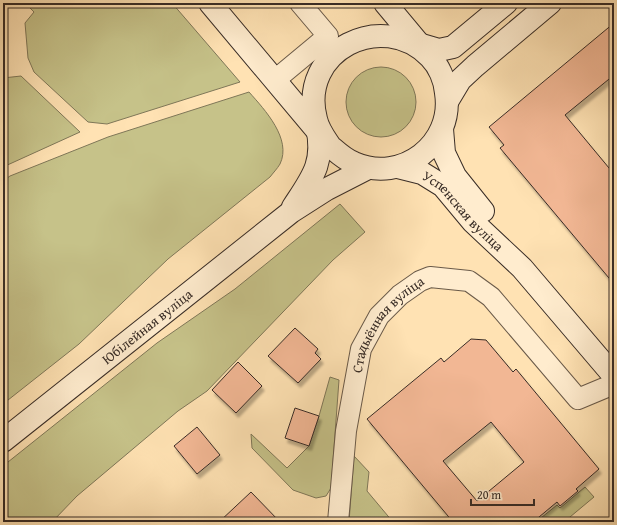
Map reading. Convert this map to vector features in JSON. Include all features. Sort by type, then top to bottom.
[{"type":"main road","points":[[210,3],[341,156],[368,168],[383,169],[398,167],[425,154],[442,129],[448,100],[440,71],[385,3]]},
{"type":"main road","points":[[321,132],[313,104],[314,89],[326,62],[349,42],[363,37],[378,35],[393,36],[420,48],[439,50],[454,47],[506,3]]},
{"type":"main road","points":[[448,100],[460,80],[550,3]]},
{"type":"main road","name":"Успенская вуліца","points":[[442,129],[444,153],[455,176],[484,213],[522,268],[614,376]]},
{"type":"main road","name":"Юбілейная вуліца","points":[[291,212],[314,174],[320,153],[321,132]]},
{"type":"main road","name":"Успенская вуліца","points":[[398,167],[422,173],[443,186],[473,222],[522,268]]},
{"type":"main road","name":"Юбілейная вуліца","points":[[3,441],[291,212],[327,189],[368,168]]},
{"type":"street","points":[[275,80],[328,36],[300,3]]},
{"type":"street","name":"Стадыённая вуліца","points":[[338,522],[346,431],[361,349],[379,316],[400,295],[420,281],[430,277],[469,281],[491,297],[578,398],[614,384]]},
{"type":"shaded area","points":[[25,3],[172,3],[240,82],[107,124],[88,122],[34,72],[28,58],[25,23],[34,12]]},
{"type":"shaded area","points":[[374,67],[388,67],[401,73],[410,82],[416,95],[414,115],[406,127],[388,137],[374,137],[361,131],[352,122],[346,109],[346,95],[352,82],[361,73]]},
{"type":"shaded area","points":[[21,76],[80,132],[3,167],[3,78]]},
{"type":"shaded area","points":[[249,92],[269,116],[280,135],[283,154],[280,164],[270,177],[168,259],[79,344],[3,404],[3,181],[10,176],[108,137]]},
{"type":"shaded area","points":[[340,204],[365,232],[333,260],[207,391],[178,411],[77,496],[52,522],[3,522],[3,466],[157,343],[235,289]]},
{"type":"shaded area","points":[[330,377],[339,380],[331,488],[326,496],[316,498],[293,490],[252,448],[251,434],[287,468],[309,446]]},
{"type":"shaded area","points":[[354,456],[369,472],[367,491],[393,522],[349,522]]},
{"type":"shaded area","points":[[585,487],[594,497],[564,522],[536,522],[557,505],[560,508]]},
{"type":"building","points":[[614,23],[614,75],[565,115],[614,174],[614,284],[500,148],[504,145],[489,127]]},
{"type":"building","points":[[295,328],[318,349],[315,353],[321,359],[298,383],[268,356]]},
{"type":"building","points":[[471,339],[486,340],[513,372],[516,369],[599,469],[576,489],[578,491],[560,506],[557,502],[533,522],[453,522],[367,419],[441,358],[444,362]],"holes":[[[491,422],[524,462],[477,501],[443,461]]]},
{"type":"building","points":[[238,362],[262,386],[236,413],[212,390]]},
{"type":"building","points":[[295,408],[319,416],[309,446],[285,438]]},
{"type":"building","points":[[197,427],[220,455],[197,474],[174,446]]},
{"type":"building","points":[[251,492],[280,522],[219,522]]}]
